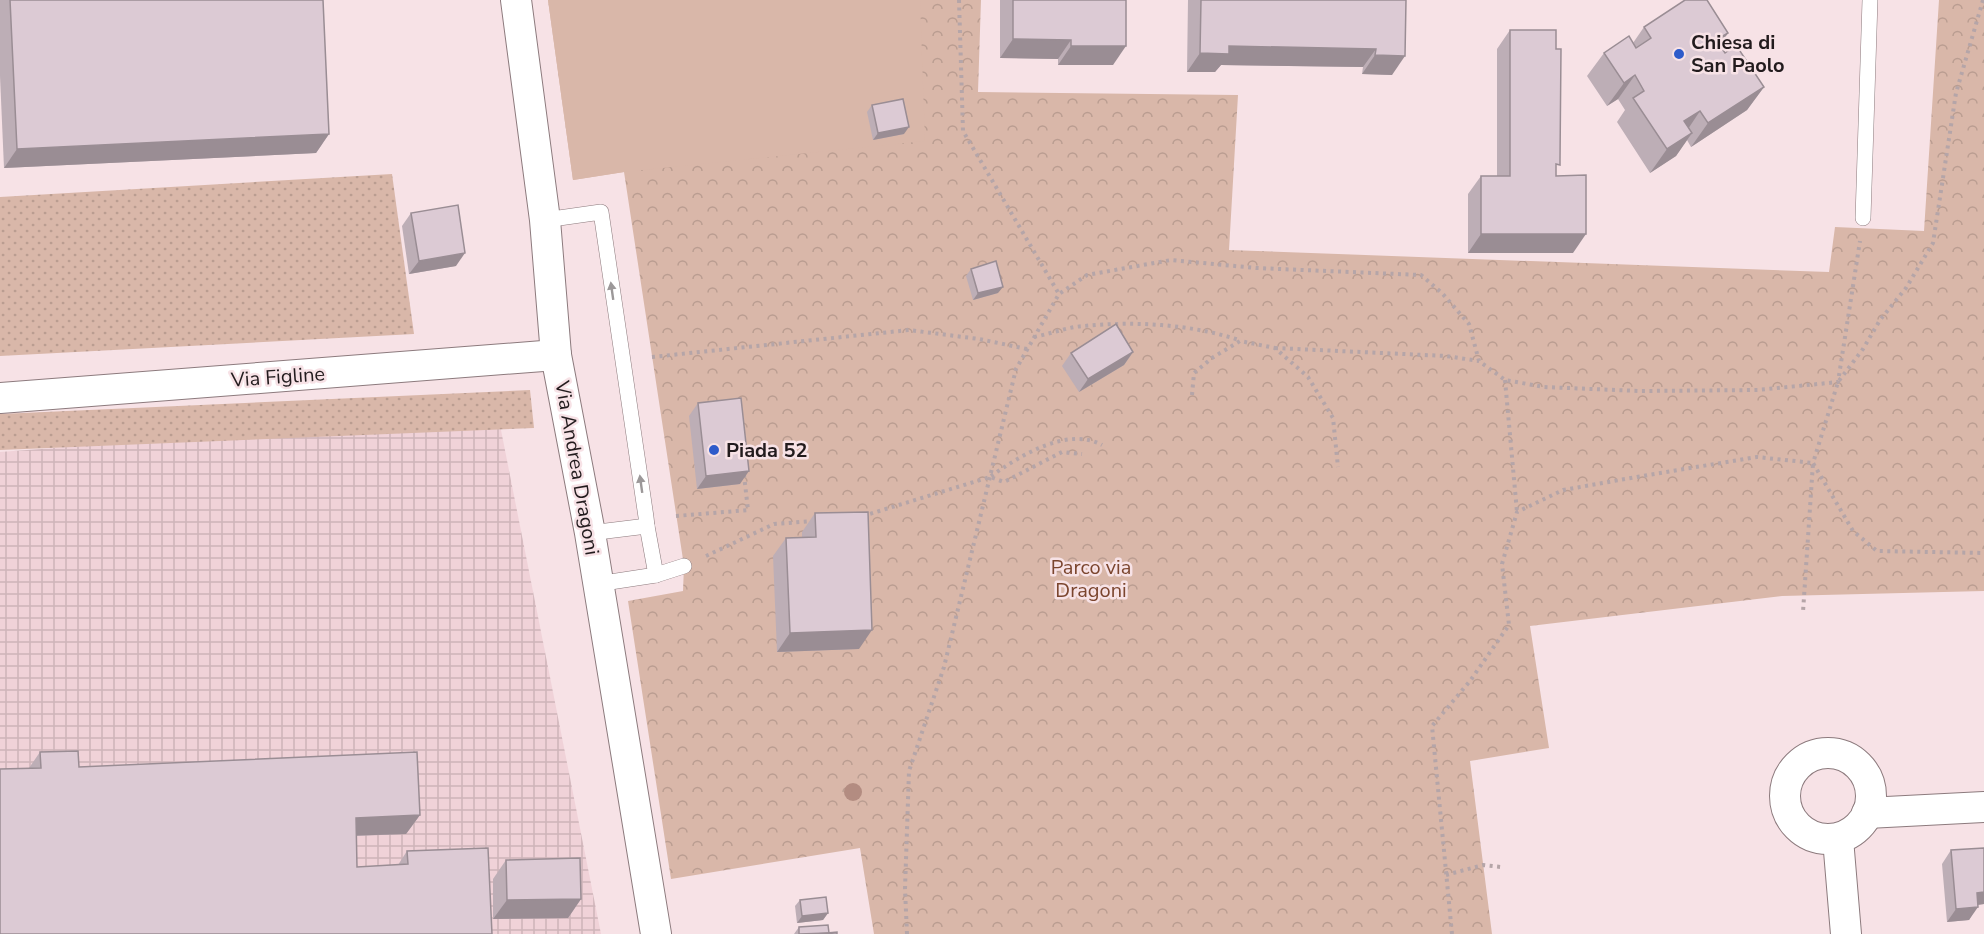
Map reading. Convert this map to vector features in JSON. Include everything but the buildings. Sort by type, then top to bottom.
[{"type":"street","name":"Via Andrea Dragoni","points":[[516,0],[544,220],[556,355],[590,533],[656,934]]},
{"type":"street","name":"Via Figline","points":[[0,398],[556,355]]},
{"type":"street","points":[[1820,754],[1846,758],[1857,765],[1870,788],[1867,813],[1860,825],[1838,838],[1812,837],[1792,820],[1784,795],[1788,780],[1795,768],[1806,759],[1820,754]]},
{"type":"street","points":[[1867,813],[1984,807]]},
{"type":"street","points":[[1838,838],[1846,934]]},
{"type":"lane","points":[[1863,218],[1870,0]]},
{"type":"lane","points":[[544,220],[601,212],[647,526],[657,575]]},
{"type":"lane","points":[[590,533],[647,526]]},
{"type":"lane","points":[[597,584],[657,575],[684,566]]},
{"type":"path","points":[[959,0],[963,131],[1059,294]]},
{"type":"path","points":[[1034,337],[1083,326],[1165,325],[1212,331],[1275,348],[1446,356],[1479,362],[1505,380],[1544,387],[1639,391],[1758,390],[1838,382],[1863,349],[1880,320],[1906,288],[1933,243],[1956,93],[1983,0]]},
{"type":"path","points":[[1803,612],[1813,463],[1838,382],[1863,218]]},
{"type":"path","points":[[907,934],[905,889],[909,771],[944,667],[1016,369],[1059,294],[1087,275],[1171,261],[1256,268],[1421,274],[1442,292],[1469,324],[1479,362]]},
{"type":"path","points":[[652,357],[909,330],[980,339],[1028,349]]},
{"type":"path","points":[[1192,395],[1194,373],[1240,340]]},
{"type":"path","points":[[1275,348],[1308,377],[1333,418],[1338,467]]},
{"type":"path","points":[[1452,934],[1432,726],[1470,681],[1509,625],[1502,564],[1517,512],[1505,380]]},
{"type":"path","points":[[851,517],[922,499],[990,477],[1036,450],[1058,442],[1088,438],[1102,446]]},
{"type":"path","points":[[990,477],[1004,482],[1062,453],[1082,454]]},
{"type":"path","points":[[1517,512],[1563,490],[1648,475],[1757,457],[1813,463]]},
{"type":"path","points":[[1813,463],[1853,531],[1877,551],[1984,553]]},
{"type":"path","points":[[676,516],[748,510],[743,466]]},
{"type":"path","points":[[684,566],[774,524],[818,520]]},
{"type":"path","points":[[1446,875],[1483,865],[1501,867]]},
{"type":"shaded area","points":[[498,415],[601,934],[0,934],[0,452]]},
{"type":"green space","name":"Parco via Dragoni","points":[[548,0],[981,0],[978,92],[1238,95],[1229,250],[1829,272],[1835,227],[1924,231],[1939,0],[1984,0],[1984,591],[1782,596],[1530,626],[1549,748],[1470,761],[1492,934],[874,934],[860,848],[671,879],[628,601],[683,591],[684,566],[624,172],[573,180]]},
{"type":"green space","points":[[548,0],[920,0],[925,141],[624,172],[573,180]]},
{"type":"green space","points":[[392,174],[414,334],[0,356],[0,197]]},
{"type":"green space","points":[[530,390],[534,428],[0,450],[0,414]]},
{"type":"place","name":"Chiesa di San Paolo","points":[[1679,54]]},
{"type":"place","name":"Piada 52","points":[[714,450]]}]
